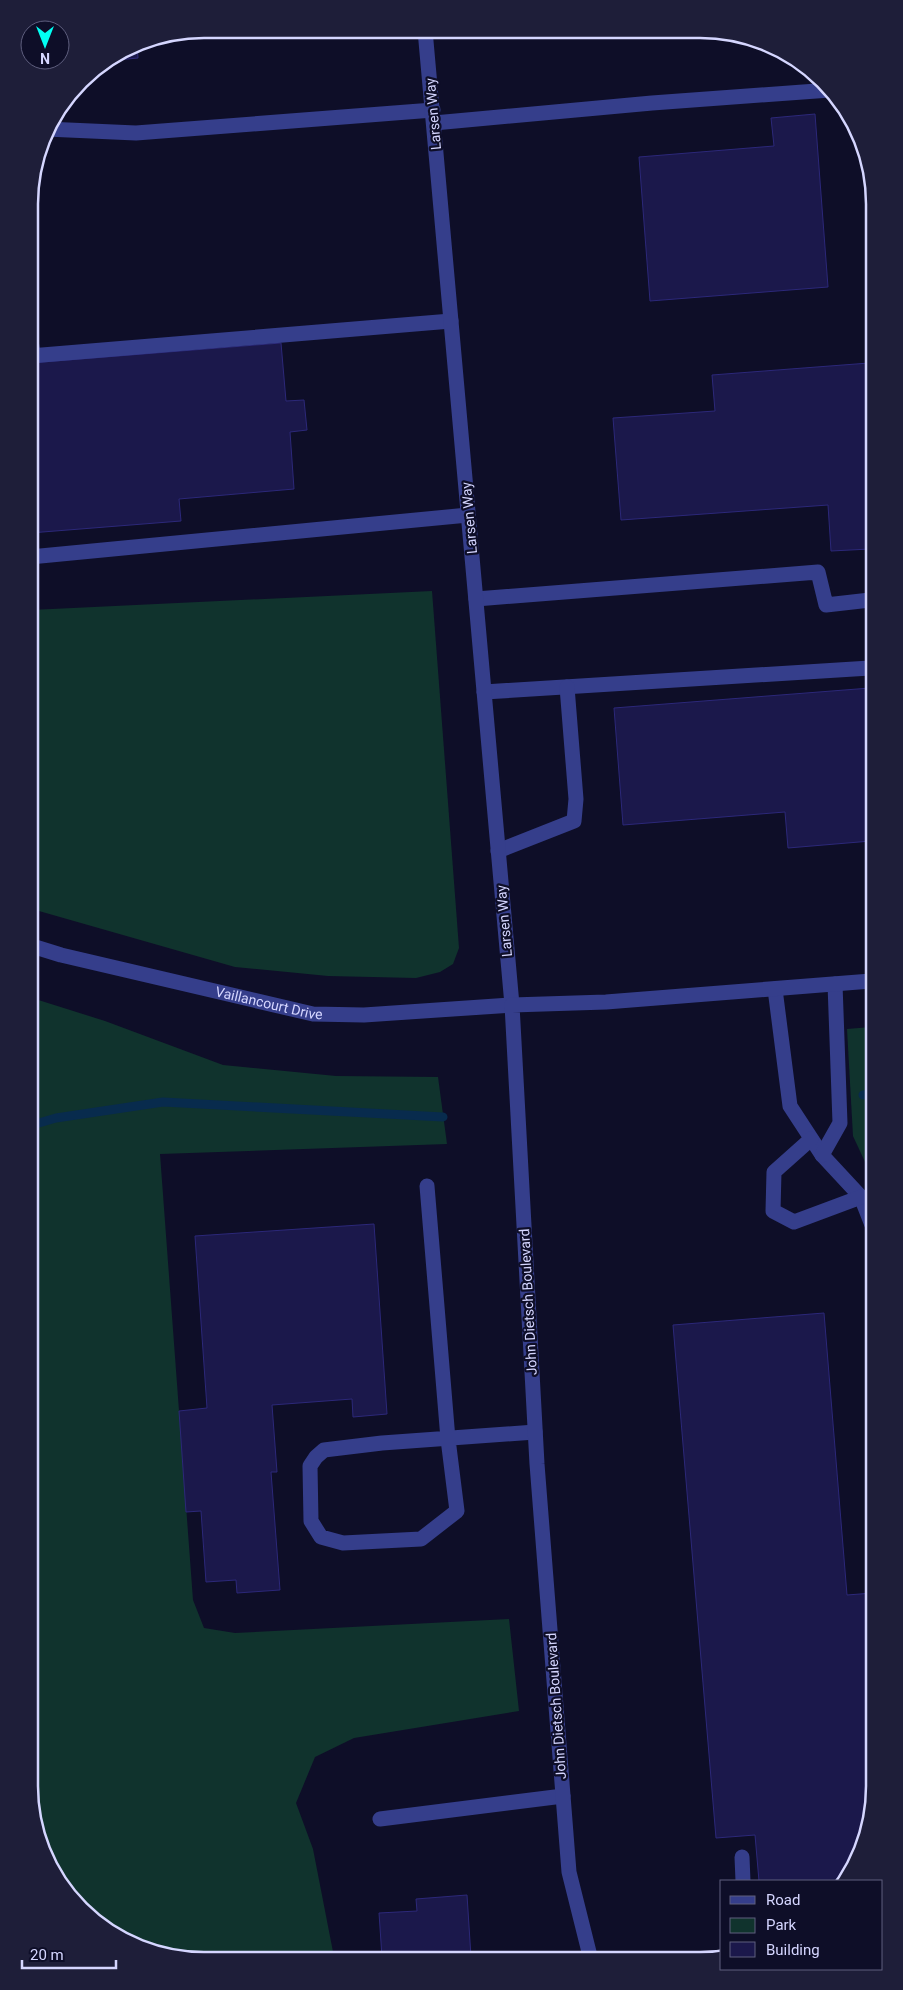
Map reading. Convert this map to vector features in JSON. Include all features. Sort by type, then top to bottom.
[{"type":"street","name":"Larsen Way","points":[[427,38],[512,1006]]},
{"type":"street","points":[[55,129],[136,133],[433,117],[821,91]]},
{"type":"street","points":[[38,355],[451,321]]},
{"type":"street","points":[[38,556],[468,515]]},
{"type":"street","points":[[476,600],[818,572],[826,605],[866,600]]},
{"type":"street","points":[[484,692],[866,668]]},
{"type":"street","points":[[498,851],[574,821],[576,799],[567,687]]},
{"type":"street","name":"Vaillancourt Drive","points":[[38,948],[61,955],[313,1014],[364,1015],[512,1006]]},
{"type":"street","points":[[512,1006],[606,1002],[866,981]]},
{"type":"street","points":[[822,1155],[840,1123],[835,984]]},
{"type":"street","points":[[775,989],[790,1106],[822,1155],[861,1197],[865,1208]]},
{"type":"street","name":"John Dietsch Boulevard","points":[[512,1006],[535,1432],[569,1872],[589,1952]]},
{"type":"street","points":[[811,1139],[774,1172],[773,1211],[794,1222],[861,1197]]},
{"type":"street","points":[[428,1186],[448,1438],[457,1511],[421,1539],[343,1543],[321,1537],[311,1521],[310,1466],[324,1450],[448,1438],[535,1432]]},
{"type":"street","points":[[380,1819],[563,1796]]},
{"type":"street","points":[[742,1857],[744,1880]]},
{"type":"green space","points":[[432,591],[459,948],[453,964],[440,972],[416,978],[328,976],[235,967],[38,911],[38,610]]},
{"type":"green space","points":[[38,1000],[105,1021],[223,1065],[336,1076],[438,1077],[447,1144],[160,1154],[193,1600],[204,1628],[235,1633],[509,1619],[519,1711],[354,1738],[315,1757],[296,1803],[313,1849],[333,1952],[192,1952],[150,1944],[111,1925],[86,1904],[72,1888],[50,1850],[43,1830],[39,1809],[38,1787]]},
{"type":"green space","points":[[865,1027],[865,1163],[853,1136],[847,1029]]},
{"type":"building","points":[[138,51],[138,58],[121,60]]},
{"type":"building","points":[[815,114],[828,287],[650,301],[639,157],[774,146],[771,118]]},
{"type":"building","points":[[281,343],[286,401],[304,400],[307,430],[290,432],[294,489],[179,499],[181,521],[38,532],[38,362]]},
{"type":"building","points":[[866,363],[866,549],[831,551],[828,505],[621,520],[613,418],[715,411],[712,375]]},
{"type":"building","points":[[866,688],[866,841],[788,848],[785,812],[623,825],[614,708]]},
{"type":"building","points":[[374,1224],[387,1414],[353,1417],[352,1399],[272,1405],[277,1472],[271,1472],[280,1590],[237,1593],[236,1580],[206,1582],[201,1511],[186,1512],[179,1411],[207,1408],[195,1236]]},
{"type":"building","points":[[824,1313],[847,1595],[865,1594],[865,1798],[857,1840],[836,1880],[759,1880],[755,1835],[716,1838],[673,1325]]},
{"type":"building","points":[[467,1895],[471,1952],[382,1952],[379,1913],[417,1911],[416,1899]]},
{"type":"waterway","points":[[38,1123],[56,1118],[163,1102],[443,1117]]}]
